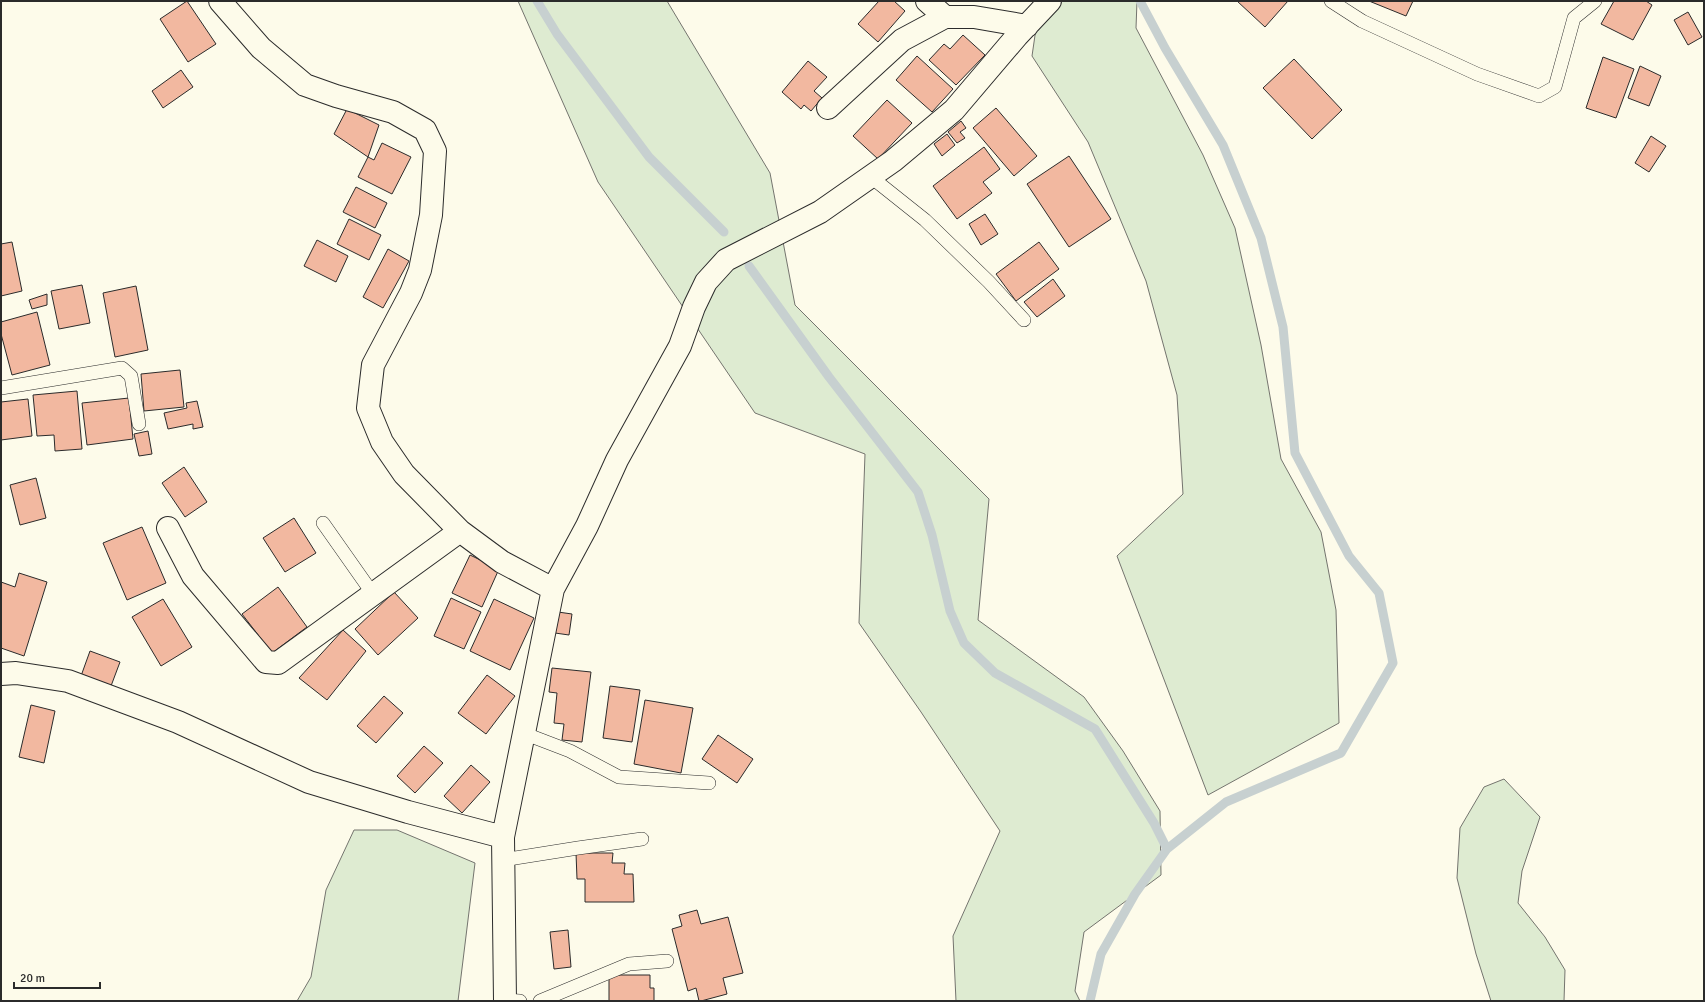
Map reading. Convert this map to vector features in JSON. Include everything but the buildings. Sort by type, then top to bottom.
[{"type":"street","points":[[220,1],[261,48],[305,85],[336,96],[394,112],[425,130],[435,151],[431,215],[420,270],[411,293],[373,364],[368,408],[382,442],[404,474],[460,531],[502,562],[553,589]]},
{"type":"street","points":[[927,1],[945,17]]},
{"type":"street","points":[[510,1001],[503,837],[553,589],[587,526],[617,460],[680,346],[694,307],[706,282],[726,260],[820,212],[893,162],[954,110],[1050,1]]},
{"type":"street","points":[[828,108],[902,40],[945,17],[974,17],[1027,26]]},
{"type":"street","points":[[168,528],[193,576],[266,662],[278,663],[460,531]]},
{"type":"street","points":[[1,674],[16,673],[68,681],[178,722],[309,782],[408,812],[503,837]]},
{"type":"lane","points":[[1331,1],[1362,21],[1477,74],[1539,96],[1555,87],[1574,18],[1595,1]]},
{"type":"lane","points":[[871,177],[925,220],[989,282],[1024,320]]},
{"type":"lane","points":[[1,388],[122,368],[131,376],[139,424]]},
{"type":"lane","points":[[323,523],[373,594]]},
{"type":"lane","points":[[523,733],[570,751],[619,778],[709,783]]},
{"type":"lane","points":[[503,860],[642,839]]},
{"type":"lane","points":[[540,1001],[630,964],[667,962]]},
{"type":"green space","points":[[518,1],[667,1],[770,173],[795,305],[989,499],[978,620],[1084,697],[1123,751],[1160,811],[1161,875],[1084,932],[1075,991],[1080,1001],[956,1001],[953,936],[1000,831],[921,712],[859,623],[865,454],[755,413],[598,182]]},
{"type":"green space","points":[[1040,1],[1137,1],[1136,28],[1203,155],[1235,228],[1261,345],[1281,459],[1321,532],[1336,610],[1339,723],[1208,795],[1117,556],[1183,494],[1177,395],[1146,281],[1088,142],[1032,56]]},
{"type":"green space","points":[[1504,779],[1540,817],[1522,871],[1518,903],[1545,937],[1565,970],[1564,1001],[1491,1001],[1476,954],[1457,878],[1460,828],[1484,787]]},
{"type":"green space","points":[[354,830],[397,830],[475,863],[458,1001],[297,1001],[311,977],[326,890]]},
{"type":"waterway","points":[[537,1],[557,34],[649,157],[724,232]]},
{"type":"waterway","points":[[1090,1001],[1101,954],[1135,894],[1167,849],[1226,802],[1341,753],[1393,663],[1379,593],[1349,556],[1295,453],[1283,327],[1261,238],[1223,145],[1165,48],[1140,1]]},
{"type":"waterway","points":[[749,266],[829,377],[918,492],[932,535],[950,611],[964,643],[995,673],[1095,729],[1154,823],[1167,849]]}]
